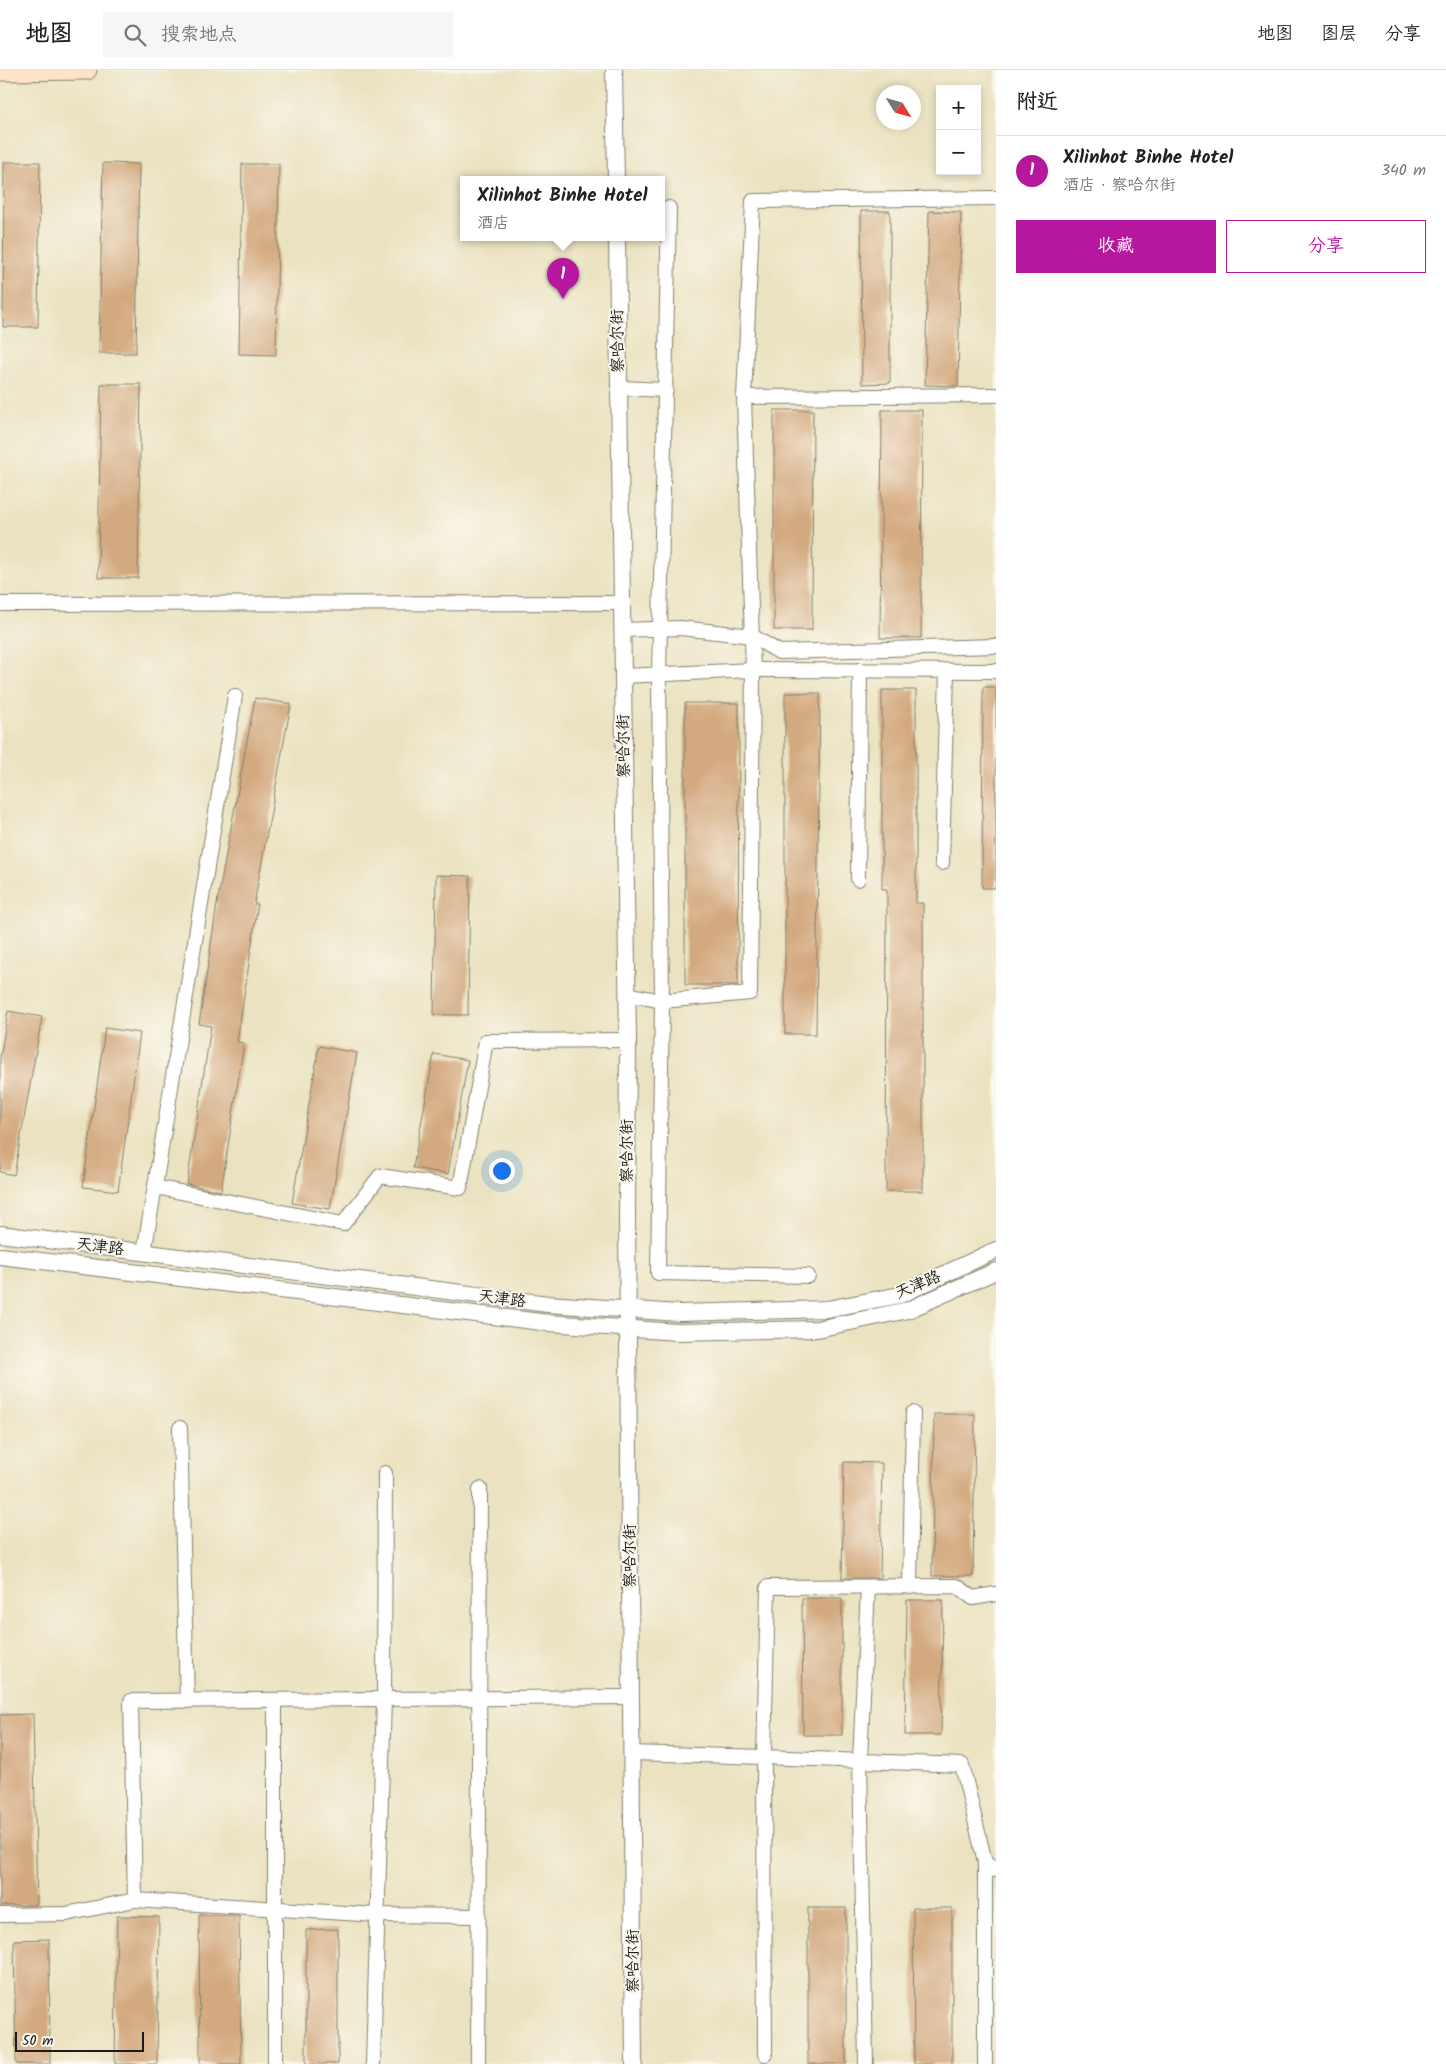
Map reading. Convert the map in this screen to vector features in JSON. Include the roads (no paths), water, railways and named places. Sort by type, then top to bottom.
[{"type":"main road","points":[[0,71],[87,70]]},
{"type":"street","points":[[614,70],[616,176]]},
{"type":"street","points":[[627,994],[662,1001],[750,994],[753,670],[744,397],[753,201],[996,198]]},
{"type":"street","points":[[669,208],[659,674],[662,1001],[658,1274],[808,1276]]},
{"type":"street","name":"察哈尔街","points":[[617,241],[628,1040],[628,1329],[634,2064]]},
{"type":"street","points":[[619,388],[666,390]]},
{"type":"street","points":[[744,397],[996,395]]},
{"type":"street","points":[[0,604],[622,603]]},
{"type":"street","points":[[622,630],[681,628],[752,636],[778,652],[996,646]]},
{"type":"street","points":[[623,676],[753,670],[996,670]]},
{"type":"street","points":[[858,879],[860,670]]},
{"type":"street","points":[[942,863],[947,670]]},
{"type":"street","points":[[144,1253],[235,696]]},
{"type":"street","points":[[155,1187],[343,1224],[380,1176],[460,1188],[486,1040],[628,1040]]},
{"type":"street","name":"天津路","points":[[0,1234],[548,1304],[679,1313],[827,1309],[900,1295],[996,1250]]},
{"type":"street","name":"天津路","points":[[0,1256],[539,1322],[677,1332],[817,1329],[908,1310],[996,1271]]},
{"type":"street","points":[[910,1586],[913,1413]]},
{"type":"street","points":[[180,1428],[187,1701]]},
{"type":"street","points":[[373,2064],[384,1699],[385,1473]]},
{"type":"street","points":[[478,2064],[480,1489]]},
{"type":"street","points":[[765,2054],[764,1757],[768,1587],[957,1586],[972,1598],[996,1594]]},
{"type":"street","points":[[866,2064],[860,1761],[868,1587]]},
{"type":"street","points":[[135,1900],[132,1701],[631,1697]]},
{"type":"street","points":[[275,1700],[275,2064]]},
{"type":"street","points":[[631,1753],[962,1765],[990,1866],[985,2064]]},
{"type":"street","points":[[0,1915],[66,1914],[135,1900],[377,1915],[478,1916]]},
{"type":"place","name":"Xilinhot Binhe Hotel","points":[[563,299]]}]
